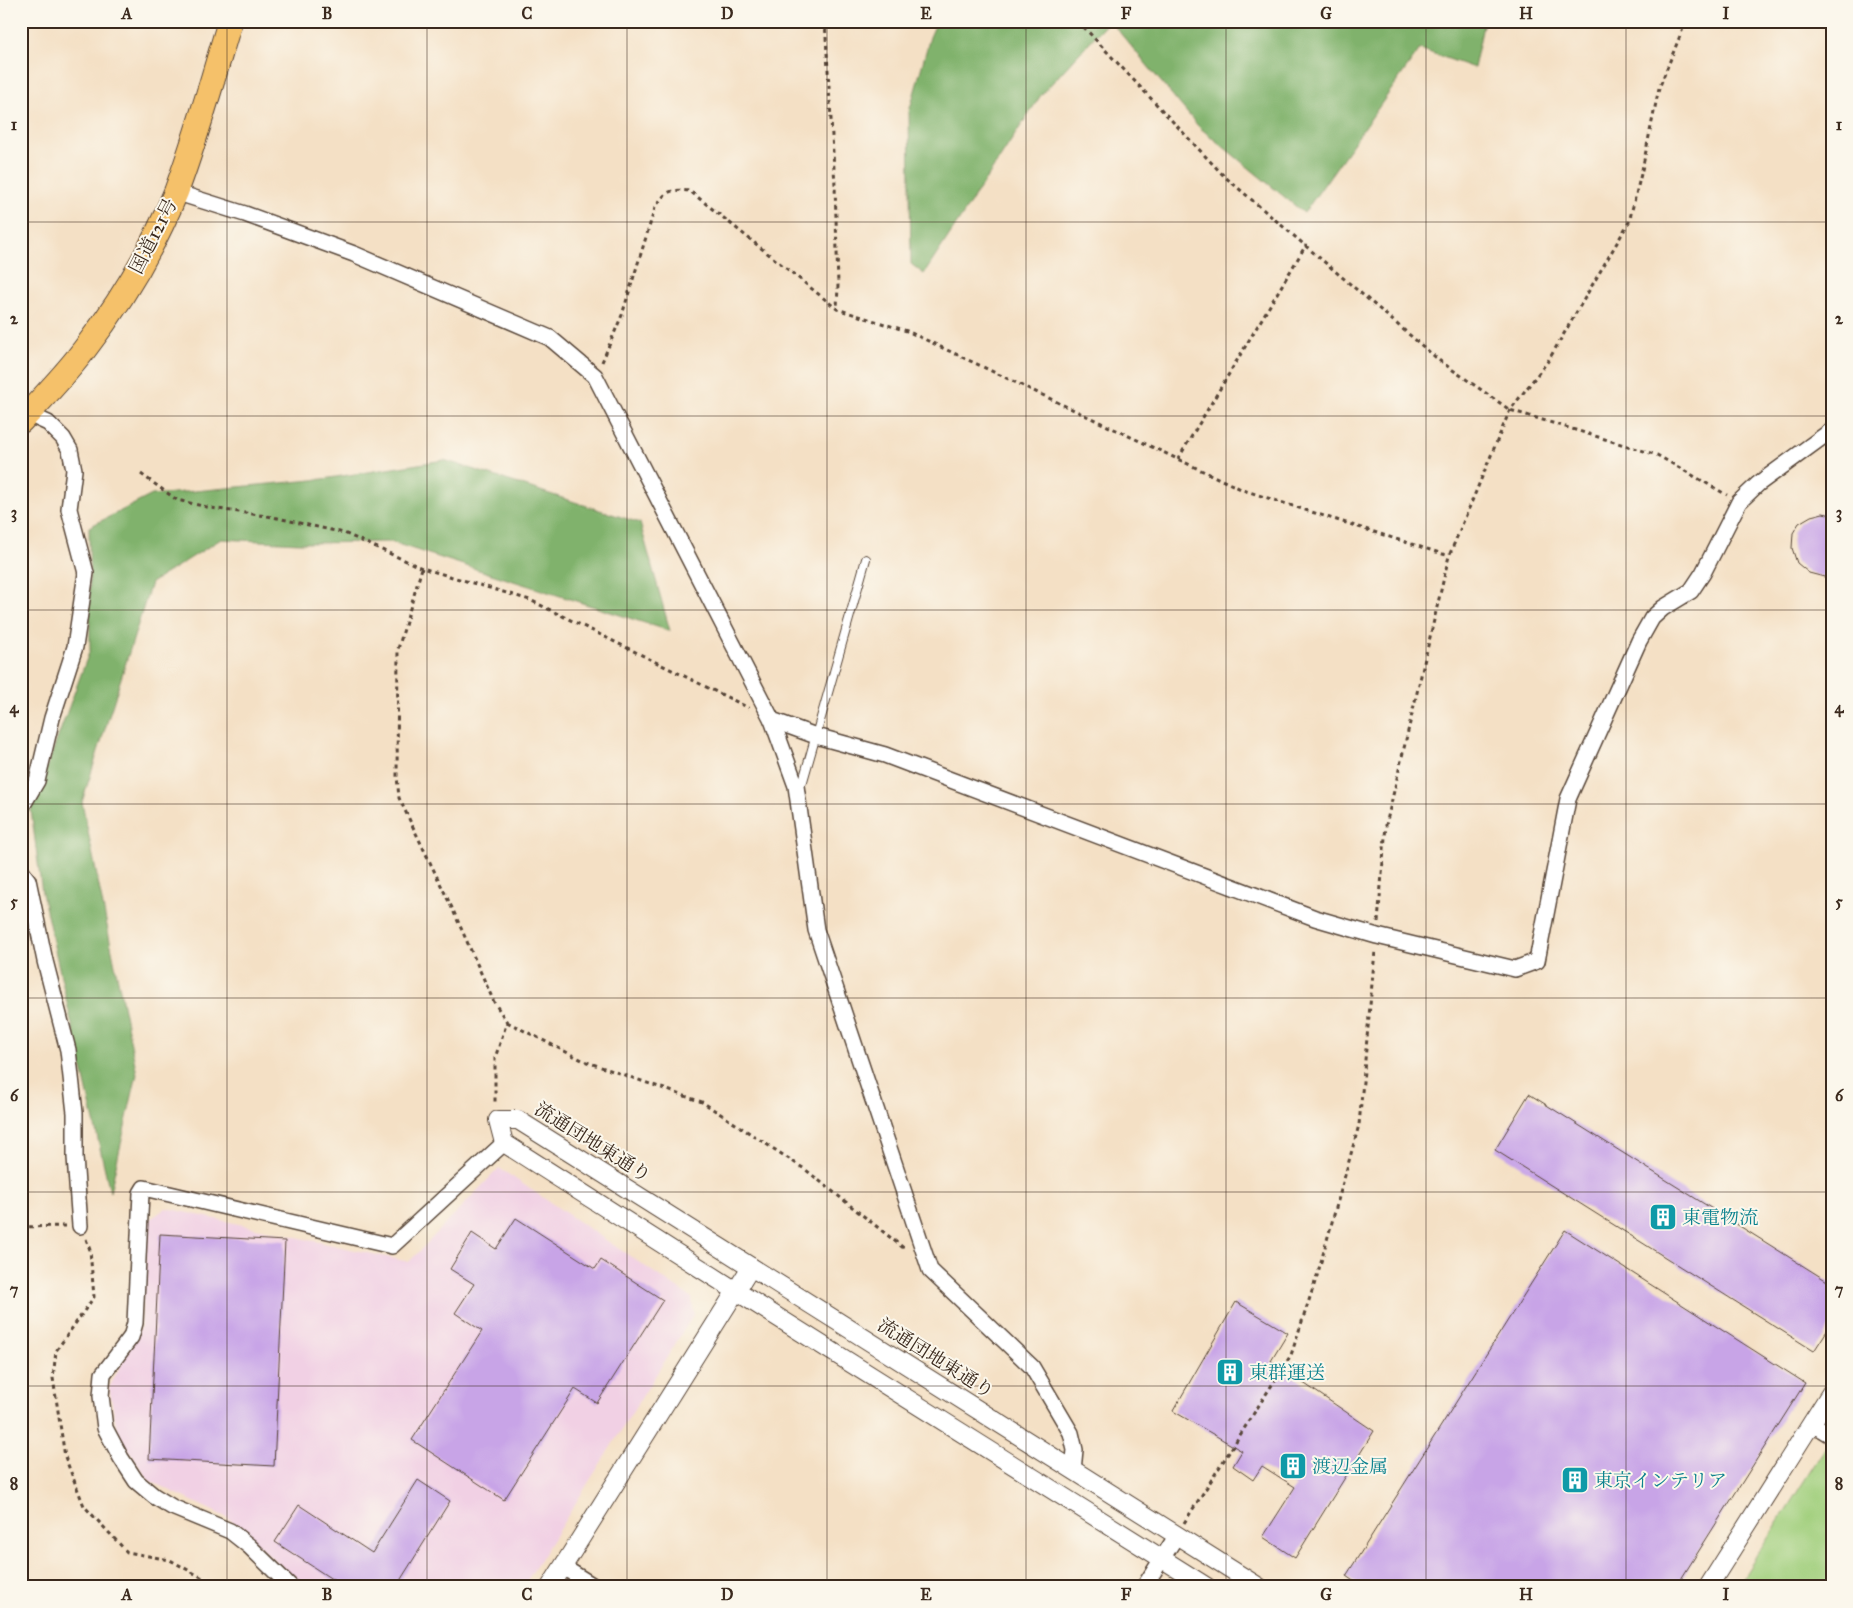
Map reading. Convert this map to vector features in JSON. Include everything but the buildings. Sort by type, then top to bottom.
[{"type":"highway","name":"国道121号","points":[[23,415],[73,364],[108,317],[141,262],[175,192],[205,107],[230,21]]},
{"type":"street","points":[[175,192],[245,214],[354,254],[550,338],[595,376],[772,720],[796,786],[816,930],[930,1270],[1032,1367],[1071,1433],[1075,1450],[1074,1470]]},
{"type":"street","points":[[21,808],[37,781],[52,718],[75,647],[86,573],[69,509],[74,470],[70,450],[63,438],[48,423],[23,415]]},
{"type":"street","points":[[772,720],[816,736],[885,755],[1315,918],[1377,936],[1515,969],[1537,961],[1568,799],[1639,640],[1652,618],[1691,591],[1703,573],[1739,502],[1758,484],[1832,430]]},
{"type":"street","points":[[21,871],[28,880],[45,961],[68,1050],[75,1113],[75,1157],[80,1226]]},
{"type":"street","points":[[498,1120],[504,1143],[1207,1587]]},
{"type":"street","name":"流通団地東通り","points":[[498,1120],[518,1120],[1259,1587]]},
{"type":"street","points":[[291,1587],[249,1546],[230,1531],[172,1507],[154,1496],[136,1481],[120,1458],[105,1428],[101,1396],[103,1374],[130,1336],[135,1323],[141,1193],[144,1188],[392,1246],[504,1143]]},
{"type":"street","points":[[550,1587],[751,1267]]},
{"type":"street","points":[[1708,1587],[1832,1391]]},
{"type":"street","points":[[1811,1423],[1832,1436]]},
{"type":"street","points":[[1144,1587],[1177,1535]]},
{"type":"street","points":[[563,1567],[595,1587]]},
{"type":"lane","points":[[796,786],[803,781],[866,559]]},
{"type":"path","points":[[825,21],[835,185],[837,309]]},
{"type":"path","points":[[1078,21],[1224,176],[1440,361],[1510,410],[1657,455],[1739,502]]},
{"type":"path","points":[[1177,1535],[1291,1355],[1317,1276],[1360,1125],[1386,825],[1449,556],[1510,410],[1548,361],[1629,222],[1659,88],[1686,21]]},
{"type":"path","points":[[595,376],[622,315],[655,208],[663,196],[673,190],[690,192],[837,309],[907,331],[1243,490],[1449,556]]},
{"type":"path","points":[[1178,459],[1306,245]]},
{"type":"path","points":[[141,474],[177,500],[211,508],[273,517],[344,533],[422,568],[530,600],[772,720]]},
{"type":"path","points":[[422,568],[398,649],[397,776],[399,798],[452,908],[494,1002],[507,1022],[584,1061],[702,1102],[806,1170],[930,1270]]},
{"type":"path","points":[[498,1120],[495,1107],[495,1058],[507,1022]]},
{"type":"path","points":[[21,1227],[80,1226]]},
{"type":"shaded area","points":[[499,1168],[692,1298],[694,1314],[523,1587],[303,1587],[230,1519],[148,1480],[118,1434],[109,1388],[141,1326],[148,1221],[166,1208],[409,1262]]},
{"type":"green space","points":[[937,21],[1109,21],[1041,95],[924,274],[911,264],[909,112],[930,37]]},
{"type":"green space","points":[[1110,21],[1484,21],[1474,68],[1420,49],[1304,213],[1199,127]]},
{"type":"green space","points":[[444,460],[640,523],[670,631],[391,542],[300,543],[221,539],[151,583],[82,802],[137,1074],[110,1192],[42,893],[31,810],[90,650],[89,527],[152,495],[323,479]]},
{"type":"green space","points":[[1832,1437],[1832,1587],[1737,1587]]},
{"type":"place","name":"東電物流","points":[[1663,1217]]},
{"type":"place","name":"東群運送","points":[[1230,1372]]},
{"type":"place","name":"渡辺金属","points":[[1293,1466]]},
{"type":"place","name":"東京インテリア","points":[[1575,1480]]}]
